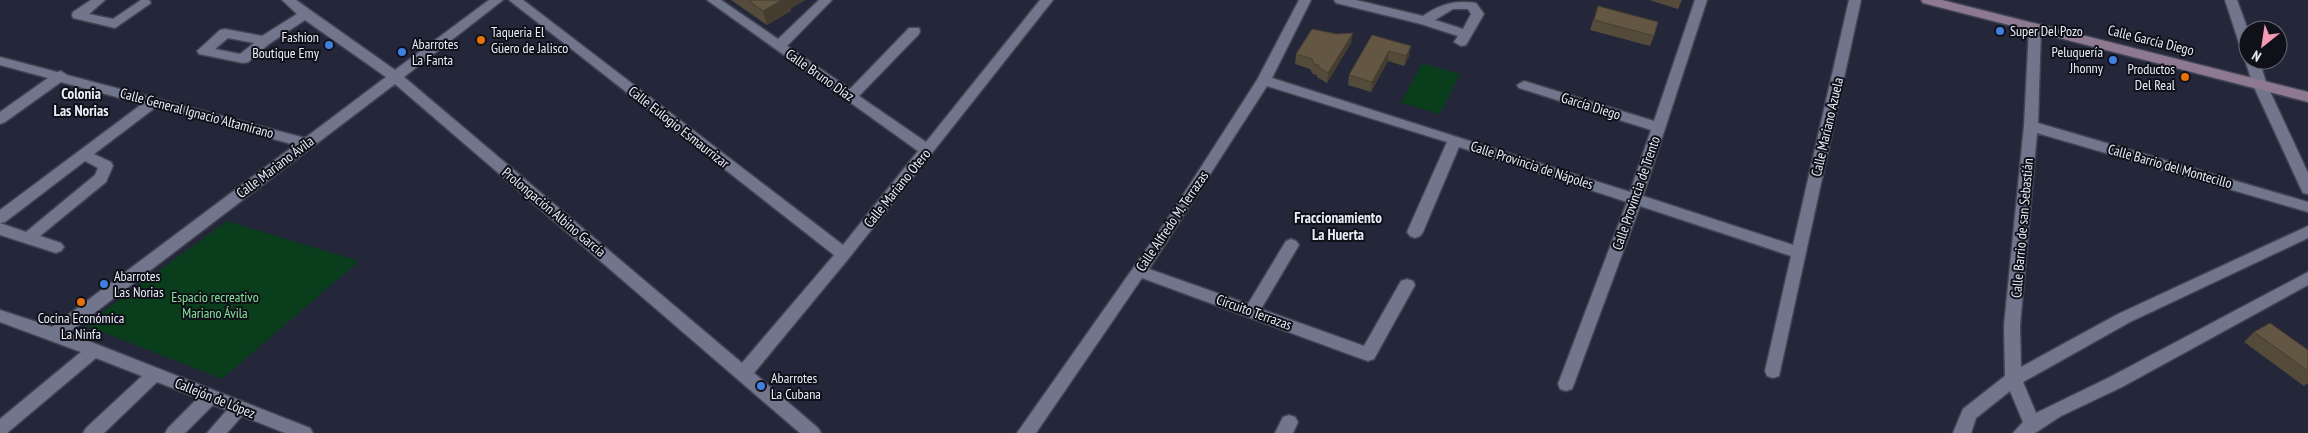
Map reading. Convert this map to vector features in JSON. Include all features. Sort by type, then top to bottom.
[{"type":"street","points":[[99,0],[78,15],[115,24],[145,3],[133,0]]},
{"type":"street","name":"Calle Mariano Ávila","points":[[54,334],[497,0]]},
{"type":"street","name":"Calle Eulogio Esmaurrizar","points":[[515,0],[844,254]]},
{"type":"street","name":"Calle Bruno Díaz","points":[[712,0],[927,150]]},
{"type":"street","points":[[779,46],[826,0]]},
{"type":"street","name":"Calle Mariano Otero","points":[[744,373],[844,254],[1047,0]]},
{"type":"street","points":[[1340,0],[1425,21],[1463,38],[1478,14],[1472,6],[1457,4],[1446,6],[1425,21]]},
{"type":"street","name":"Calle Provincia de Trento","points":[[1566,384],[1636,199],[1701,0]]},
{"type":"street","name":"Calle Mariano Azuela","points":[[1773,372],[1855,0]]},
{"type":"street","name":"Calle García Diego","points":[[1927,0],[2308,97]]},
{"type":"street","points":[[2231,0],[2238,20]]},
{"type":"street","name":"Calle Alfredo M. Terrazas","points":[[1026,433],[1172,224],[1264,80],[1299,1]]},
{"type":"street","points":[[264,41],[298,5]]},
{"type":"street","name":"Prolongación Albino García","points":[[298,5],[395,77],[812,433]]},
{"type":"street","name":"Calle Barrio de san Sebastián","points":[[2027,428],[2013,379],[2012,326],[2031,126],[2035,28]]},
{"type":"street","points":[[851,96],[914,31]]},
{"type":"street","name":"Calle General Ignacio Altamirano","points":[[0,61],[307,143]]},
{"type":"street","points":[[2255,70],[2260,85],[2308,190]]},
{"type":"street","points":[[0,119],[61,76]]},
{"type":"street","name":"Calle Provincia de Nápoles","points":[[1264,80],[1455,140],[1799,253]]},
{"type":"street","name":"García Diego","points":[[1524,85],[1658,127]]},
{"type":"street","points":[[0,218],[155,101]]},
{"type":"street","name":"Calle Barrio del Montecillo","points":[[2031,126],[2308,207]]},
{"type":"street","points":[[1414,232],[1455,140]]},
{"type":"street","points":[[28,238],[101,178],[106,166],[84,155]]},
{"type":"street","points":[[0,229],[56,247]]},
{"type":"street","points":[[1962,433],[1969,414],[2013,379],[2124,318],[2308,232]]},
{"type":"street","points":[[1252,311],[1291,245]]},
{"type":"street","name":"Circuito Terrazas","points":[[1139,271],[1368,354],[1407,284]]},
{"type":"street","points":[[2027,428],[2058,407],[2114,384],[2308,278]]},
{"type":"street","name":"Callejón de López","points":[[0,316],[54,334],[304,433]]},
{"type":"street","points":[[0,429],[94,350]]},
{"type":"street","points":[[92,433],[154,374]]},
{"type":"street","points":[[174,433],[211,396]]},
{"type":"street","points":[[216,433],[240,408]]},
{"type":"green space","points":[[1422,63],[1460,74],[1440,114],[1401,103]]},
{"type":"green space","name":"Espacio recreativo Mariano Ávila","points":[[227,221],[359,261],[222,379],[85,325]]},
{"type":"building","points":[[748,0],[782,0],[763,11]]},
{"type":"building","points":[[1598,6],[1658,22],[1654,36],[1594,20]]},
{"type":"building","points":[[1312,29],[1337,34],[1353,33],[1328,73],[1318,67],[1319,65],[1314,64],[1312,59],[1296,54]]},
{"type":"building","points":[[1372,35],[1411,46],[1406,56],[1389,51],[1372,82],[1349,75]]},
{"type":"building","points":[[2270,323],[2308,350],[2308,371],[2254,332]]},
{"type":"place","name":"Super Del Pozo","points":[[2000,31]]},
{"type":"place","name":"Taqueria El Güero de Jalisco","points":[[481,40]]},
{"type":"place","name":"Fashion Boutique Emy","points":[[329,45]]},
{"type":"place","name":"Abarrotes La Fanta","points":[[402,52]]},
{"type":"place","name":"Peluquería Jhonny","points":[[2113,60]]},
{"type":"place","name":"Productos Del Real","points":[[2185,77]]},
{"type":"place","name":"Abarrotes Las Norias","points":[[104,284]]},
{"type":"place","name":"Cocina Económica La Ninfa","points":[[81,302]]},
{"type":"place","name":"Abarrotes La Cubana","points":[[761,386]]},
{"type":"district","name":"Colonia Las Norias","points":[[81,102]]},
{"type":"district","name":"Fraccionamiento La Huerta","points":[[1338,226]]}]
